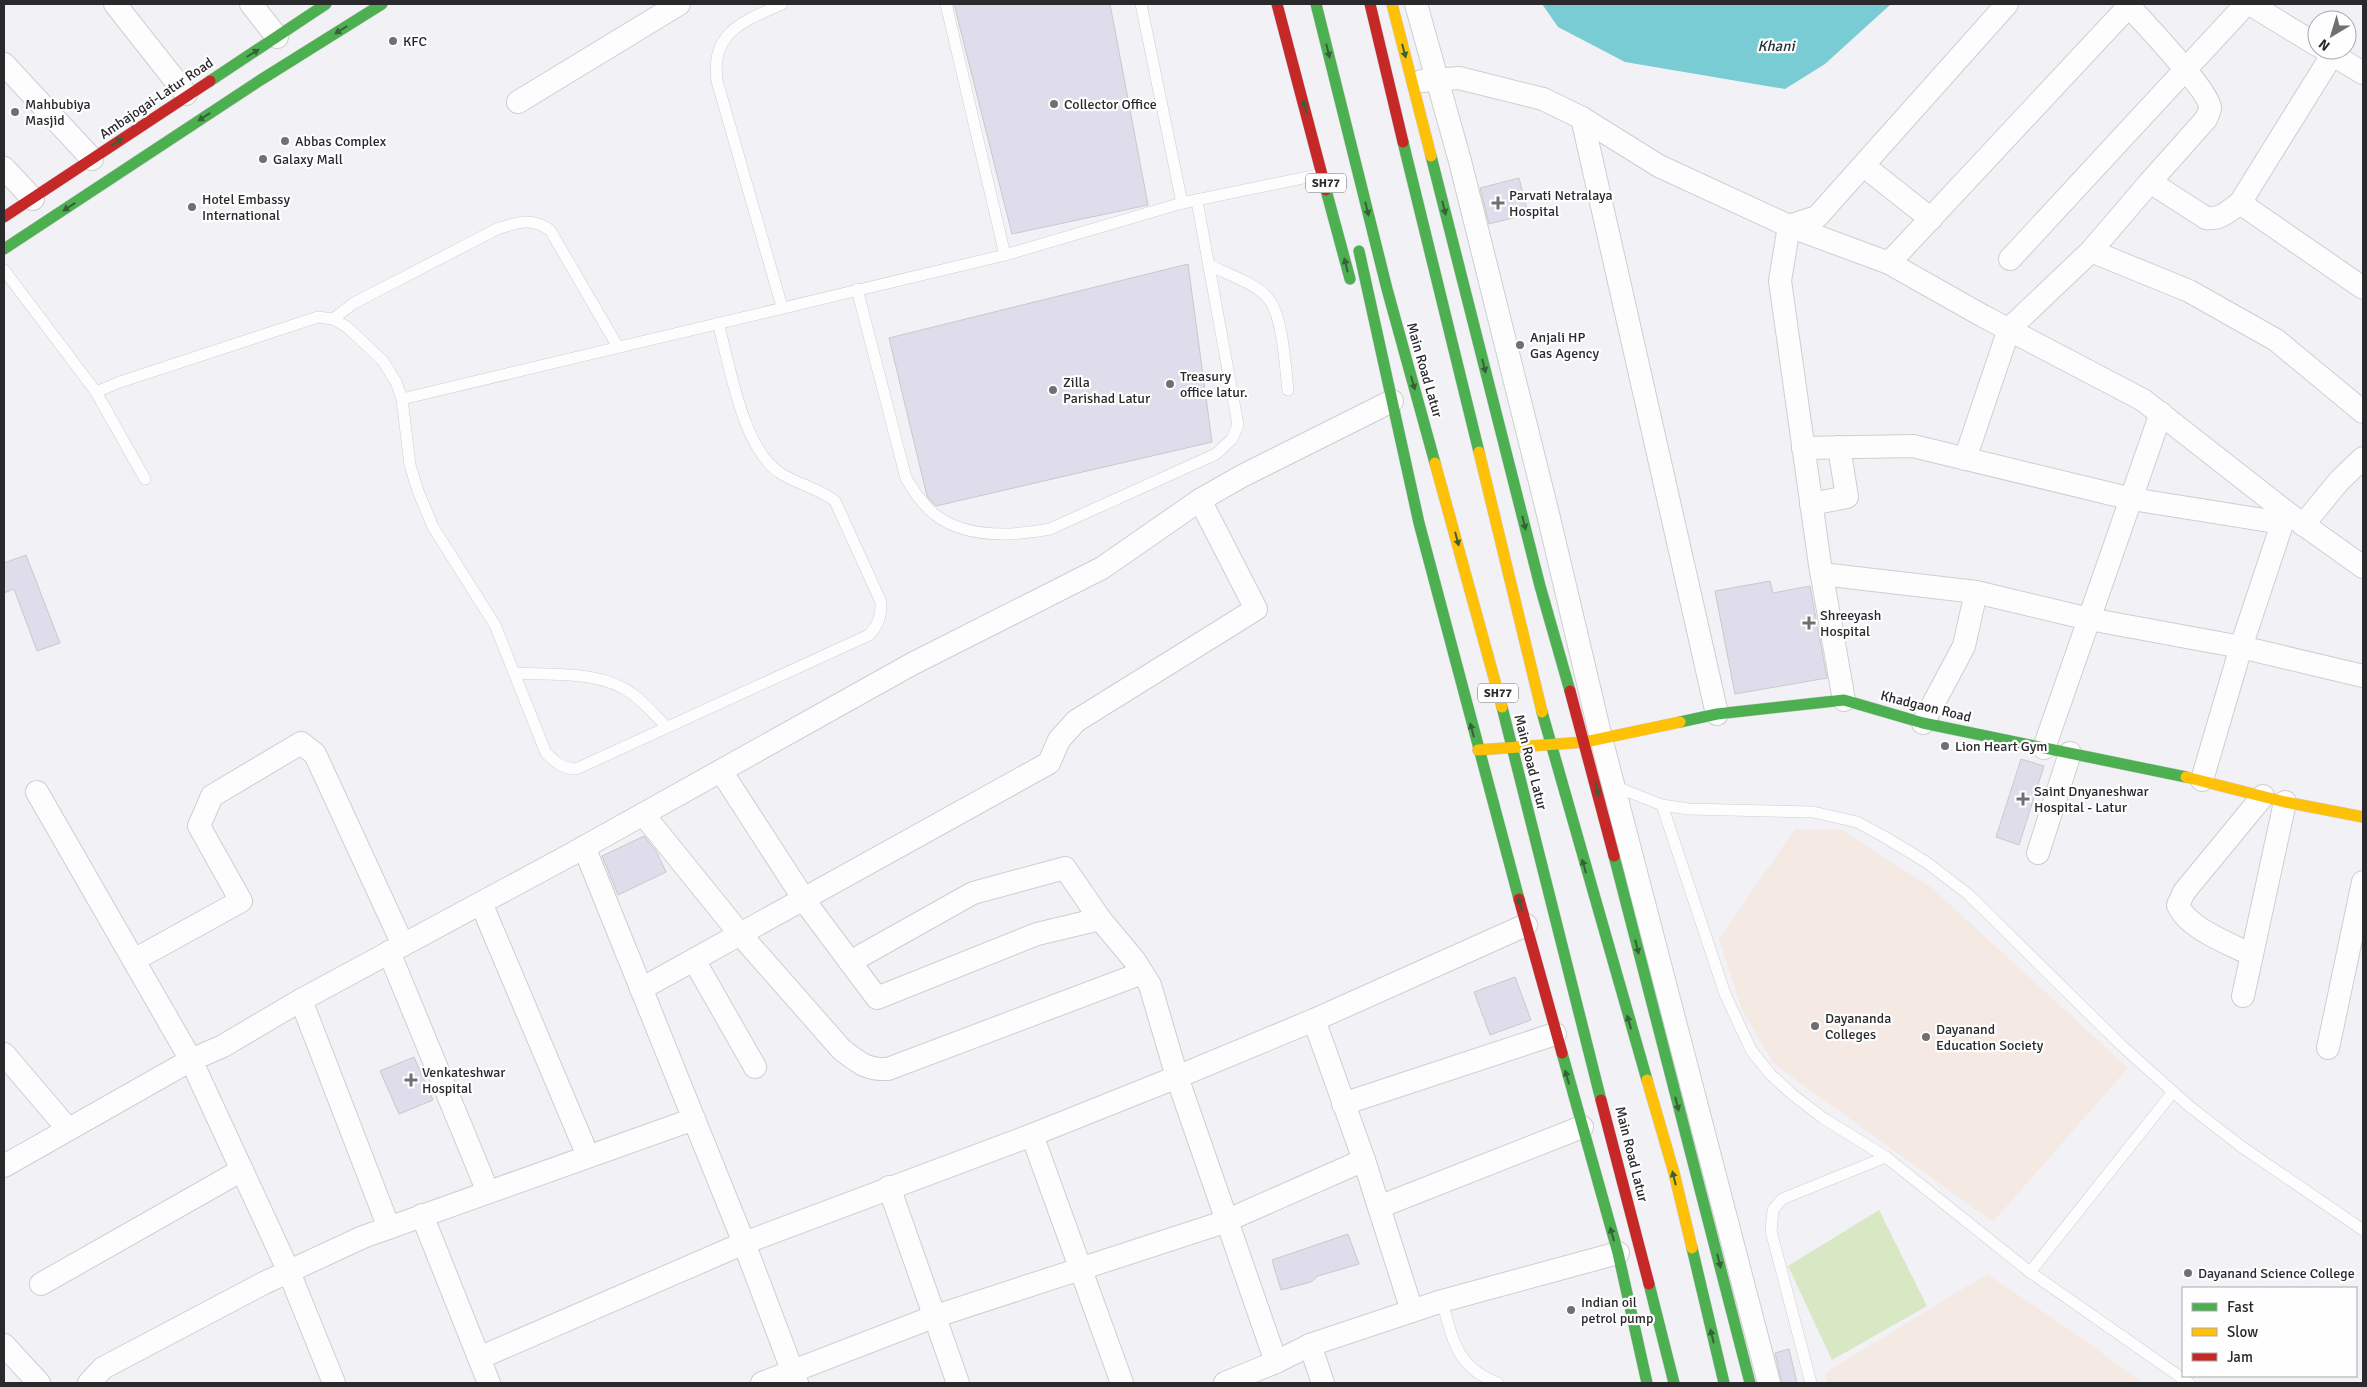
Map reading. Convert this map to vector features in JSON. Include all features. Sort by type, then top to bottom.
[{"type":"main road","name":"Ambajogai-Latur Road","points":[[4,217],[186,94],[326,4]]},
{"type":"main road","points":[[4,249],[259,81],[382,4]]},
{"type":"main road","name":"SH77","points":[[1277,4],[1324,174],[1352,289]]},
{"type":"main road","name":"Main Road Latur","points":[[1316,4],[1404,350],[1513,748],[1537,849],[1674,1383]]},
{"type":"main road","points":[[1370,4],[1550,745],[1674,1173],[1724,1383]]},
{"type":"main road","points":[[1392,4],[1540,586],[1593,740],[1750,1383]]},
{"type":"main road","name":"SH77","points":[[1357,243],[1419,523],[1555,1034],[1618,1253],[1647,1383]]},
{"type":"main road","name":"SH77","points":[[1404,350],[1405,306]]},
{"type":"main road","name":"SH77","points":[[1359,308],[1383,359]]},
{"type":"main road","name":"Khadgaon Road","points":[[1478,750],[1593,740],[1717,714],[1844,700],[1923,723],[2202,780],[2285,802],[2363,817]]},
{"type":"street","points":[[115,4],[186,94]]},
{"type":"street","points":[[251,4],[277,37]]},
{"type":"street","points":[[518,102],[679,4]]},
{"type":"street","points":[[1416,4],[1460,161],[1548,514],[1593,740],[1614,786],[1769,1383]]},
{"type":"street","points":[[1789,226],[1817,217],[2007,4]]},
{"type":"street","points":[[2010,259],[2246,4]]},
{"type":"street","points":[[2250,4],[2307,39]]},
{"type":"street","points":[[1889,263],[2128,5],[2186,69],[2208,101],[2210,108],[2206,119],[2091,251],[2009,329],[1965,459]]},
{"type":"street","points":[[2150,182],[2206,218],[2214,219],[2225,215],[2240,202],[2318,60]]},
{"type":"street","points":[[2340,60],[2363,74]]},
{"type":"street","points":[[4,64],[92,159]]},
{"type":"street","points":[[1390,86],[1459,78],[1543,99],[1582,118],[1659,166],[1789,226],[1889,263],[2143,400],[2290,520],[2363,567]]},
{"type":"street","points":[[1582,118],[1717,714]]},
{"type":"street","points":[[1864,166],[1930,219]]},
{"type":"street","points":[[4,168],[33,199]]},
{"type":"street","points":[[2240,202],[2363,288]]},
{"type":"street","points":[[1789,226],[1780,281],[1811,504],[1844,700]]},
{"type":"street","points":[[2091,251],[2189,291],[2276,340],[2363,412]]},
{"type":"street","points":[[4,1166],[191,1060],[223,1046],[301,1000],[584,847],[912,664],[1102,568],[1200,500],[1242,476],[1392,401]]},
{"type":"street","points":[[2044,748],[2132,499],[2160,413]]},
{"type":"street","points":[[1803,448],[1913,446],[2132,499],[2290,520]]},
{"type":"street","points":[[1811,504],[1846,497],[1839,447]]},
{"type":"street","points":[[2202,780],[2241,647],[2290,520],[2362,462]]},
{"type":"street","points":[[641,989],[1049,763],[1059,740],[1076,721],[1256,609],[1200,500]]},
{"type":"street","points":[[1822,574],[1976,592],[2089,619],[2241,647],[2363,676]]},
{"type":"street","points":[[1923,723],[1964,646],[1976,592]]},
{"type":"street","points":[[134,960],[242,902],[199,826],[212,796],[301,743],[316,754],[396,949],[488,1192]]},
{"type":"street","points":[[2038,853],[2070,753]]},
{"type":"street","points":[[722,771],[804,899],[877,998],[1037,934],[1100,919]]},
{"type":"street","points":[[37,792],[191,1060],[289,1272],[334,1383]]},
{"type":"street","points":[[2252,955],[2198,927],[2181,913],[2178,906],[2184,892],[2263,796]]},
{"type":"street","points":[[2243,996],[2285,802]]},
{"type":"street","points":[[643,814],[740,934],[842,1050],[872,1070],[888,1069],[1142,973]]},
{"type":"street","points":[[584,847],[744,1243],[794,1377]]},
{"type":"street","points":[[850,962],[973,893],[1065,868],[1100,919],[1150,985],[1177,1077],[1276,1362]]},
{"type":"street","points":[[2328,1048],[2363,882]]},
{"type":"street","points":[[481,903],[588,1156]]},
{"type":"street","points":[[479,1358],[744,1243],[889,1187],[1032,1135],[1177,1077],[1314,1020],[1526,925]]},
{"type":"street","points":[[694,960],[755,1066]]},
{"type":"street","points":[[301,1000],[389,1228]]},
{"type":"street","points":[[1314,1020],[1364,1160],[1412,1311]]},
{"type":"street","points":[[1343,1104],[1555,1034]]},
{"type":"street","points":[[4,1054],[68,1129]]},
{"type":"street","points":[[89,1383],[103,1368],[289,1272],[363,1237],[694,1119]]},
{"type":"street","points":[[1379,1207],[1582,1127]]},
{"type":"street","points":[[1032,1135],[1122,1383]]},
{"type":"street","points":[[762,1383],[794,1377],[935,1316],[1226,1220],[1364,1160]]},
{"type":"street","points":[[41,1284],[242,1170]]},
{"type":"street","points":[[889,1187],[958,1383]]},
{"type":"street","points":[[422,1216],[489,1383]]},
{"type":"street","points":[[1225,1383],[1276,1362],[1310,1345],[1442,1301],[1618,1253]]},
{"type":"street","points":[[4,1345],[39,1383]]},
{"type":"street","points":[[1310,1345],[1322,1383]]},
{"type":"lane","points":[[782,4],[741,24],[724,38],[718,50],[715,65],[782,307]]},
{"type":"lane","points":[[946,4],[1005,255]]},
{"type":"lane","points":[[1141,4],[1182,203]]},
{"type":"lane","points":[[402,399],[1005,255],[1182,203],[1324,174]]},
{"type":"lane","points":[[857,289],[906,478],[914,492],[935,515],[962,528],[995,534],[1021,534],[1050,529],[1216,454],[1232,440],[1238,425],[1197,201]]},
{"type":"lane","points":[[333,319],[354,303],[497,229],[519,222],[539,223],[550,230],[618,347]]},
{"type":"lane","points":[[1209,265],[1253,287],[1267,297],[1276,312],[1288,390]]},
{"type":"lane","points":[[4,270],[96,392],[145,480]]},
{"type":"lane","points":[[96,392],[120,382],[318,317],[333,319],[347,327],[382,361],[396,382],[402,399],[410,465],[433,527],[495,625],[546,753],[565,768],[576,769],[869,635],[876,627],[881,616],[880,602],[835,500],[826,494],[781,474],[770,465],[758,450],[747,427],[718,323]]},
{"type":"lane","points":[[514,673],[586,676],[612,684],[634,694],[667,727]]},
{"type":"lane","points":[[1614,786],[1662,805],[1688,809],[1813,812],[1857,822],[1883,836],[1926,862],[1968,894],[2121,1044],[2173,1092],[2242,1147],[2363,1230]]},
{"type":"lane","points":[[1662,805],[1725,994],[1751,1050],[1770,1074],[1793,1096],[1823,1118],[1886,1157],[2030,1272],[2189,1383]]},
{"type":"lane","points":[[2030,1272],[2173,1092]]},
{"type":"lane","points":[[1810,1383],[1771,1231],[1773,1210],[1782,1199],[1886,1157]]},
{"type":"lane","points":[[1442,1301],[1453,1341],[1464,1362],[1483,1377],[1498,1383]]},
{"type":"shaded area","name":"Dayanand Education Society","points":[[1795,829],[1842,830],[1932,888],[2128,1068],[1993,1222],[1774,1064],[1742,1010],[1719,939]]},
{"type":"shaded area","points":[[1987,1274],[2076,1334],[2143,1383],[1827,1383],[1825,1373]]},
{"type":"green space","points":[[1879,1210],[1927,1306],[1832,1360],[1788,1266]]},
{"type":"water","name":"Khani","points":[[1542,4],[1891,4],[1825,64],[1785,89],[1625,62],[1558,27]]},
{"type":"building","name":"Collector Office","points":[[954,4],[1110,4],[1148,205],[1012,234]]},
{"type":"building","points":[[1519,178],[1528,214],[1489,224],[1480,188]]},
{"type":"building","name":"Zilla Parishad Latur","points":[[1188,264],[1212,442],[936,506],[931,501],[927,496],[889,338]]},
{"type":"building","points":[[26,555],[60,643],[37,651],[14,589],[4,593],[4,563]]},
{"type":"building","points":[[1770,581],[1773,593],[1810,586],[1827,678],[1735,694],[1715,591]]},
{"type":"building","points":[[2021,759],[2044,766],[2019,845],[1996,837]]},
{"type":"building","points":[[644,836],[656,851],[666,872],[618,895],[602,856]]},
{"type":"building","points":[[1515,977],[1531,1020],[1490,1035],[1474,992]]},
{"type":"building","points":[[414,1057],[433,1100],[399,1114],[380,1071]]},
{"type":"building","points":[[1348,1234],[1359,1264],[1318,1276],[1311,1282],[1281,1290],[1272,1260]]},
{"type":"building","points":[[1789,1349],[1797,1383],[1782,1383],[1775,1353]]},
{"type":"traffic: fast","points":[[210,81],[326,4]]},
{"type":"traffic: fast","points":[[4,249],[259,81],[382,4]]},
{"type":"traffic: fast","points":[[1316,4],[1387,289],[1435,463]]},
{"type":"traffic: fast","points":[[1403,142],[1479,452]]},
{"type":"traffic: fast","points":[[1431,156],[1540,586],[1570,691]]},
{"type":"traffic: fast","points":[[1326,190],[1350,279]]},
{"type":"traffic: fast","points":[[1359,251],[1419,523],[1519,899]]},
{"type":"traffic: fast","points":[[1680,722],[1717,714],[1844,700],[1923,723],[2186,777]]},
{"type":"traffic: fast","points":[[1502,707],[1601,1100]]},
{"type":"traffic: fast","points":[[1542,712],[1647,1080]]},
{"type":"traffic: fast","points":[[1614,856],[1750,1383]]},
{"type":"traffic: fast","points":[[1562,1053],[1618,1253],[1647,1383]]},
{"type":"traffic: fast","points":[[1692,1248],[1724,1383]]},
{"type":"traffic: fast","points":[[1649,1284],[1674,1383]]},
{"type":"traffic: slow","points":[[1392,4],[1431,156]]},
{"type":"traffic: slow","points":[[1479,452],[1542,712]]},
{"type":"traffic: slow","points":[[1435,463],[1502,707]]},
{"type":"traffic: slow","points":[[1478,750],[1585,742],[1680,722]]},
{"type":"traffic: slow","points":[[2186,777],[2285,802],[2363,817]]},
{"type":"traffic: slow","points":[[1647,1080],[1674,1173],[1692,1248]]},
{"type":"traffic: jam","points":[[1277,4],[1326,190]]},
{"type":"traffic: jam","points":[[1370,4],[1403,142]]},
{"type":"traffic: jam","points":[[4,217],[210,81]]},
{"type":"traffic: jam","points":[[1570,691],[1614,856]]},
{"type":"traffic: jam","points":[[1519,899],[1562,1053]]},
{"type":"traffic: jam","points":[[1601,1100],[1649,1284]]},
{"type":"place","name":"KFC","points":[[393,41]]},
{"type":"place","name":"Collector Office","points":[[1054,104]]},
{"type":"place","name":"Mahbubiya Masjid","points":[[15,112]]},
{"type":"place","name":"Abbas Complex","points":[[285,141]]},
{"type":"place","name":"Galaxy Mall","points":[[263,159]]},
{"type":"place","name":"Parvati Netralaya Hospital","points":[[1498,203]]},
{"type":"place","name":"Hotel Embassy International","points":[[192,207]]},
{"type":"place","name":"Anjali HP Gas Agency","points":[[1520,345]]},
{"type":"place","name":"Treasury office latur.","points":[[1170,384]]},
{"type":"place","name":"Zilla Parishad Latur","points":[[1053,390]]},
{"type":"place","name":"Shreeyash Hospital","points":[[1809,623]]},
{"type":"place","name":"Lion Heart Gym","points":[[1945,746]]},
{"type":"place","name":"Saint Dnyaneshwar Hospital - Latur","points":[[2023,799]]},
{"type":"place","name":"Dayananda Colleges","points":[[1815,1026]]},
{"type":"place","name":"Dayanand Education Society","points":[[1926,1037]]},
{"type":"place","name":"Venkateshwar Hospital","points":[[411,1080]]},
{"type":"place","name":"Dayanand Science College","points":[[2188,1273]]},
{"type":"place","name":"Indian oil petrol pump","points":[[1571,1310]]}]
